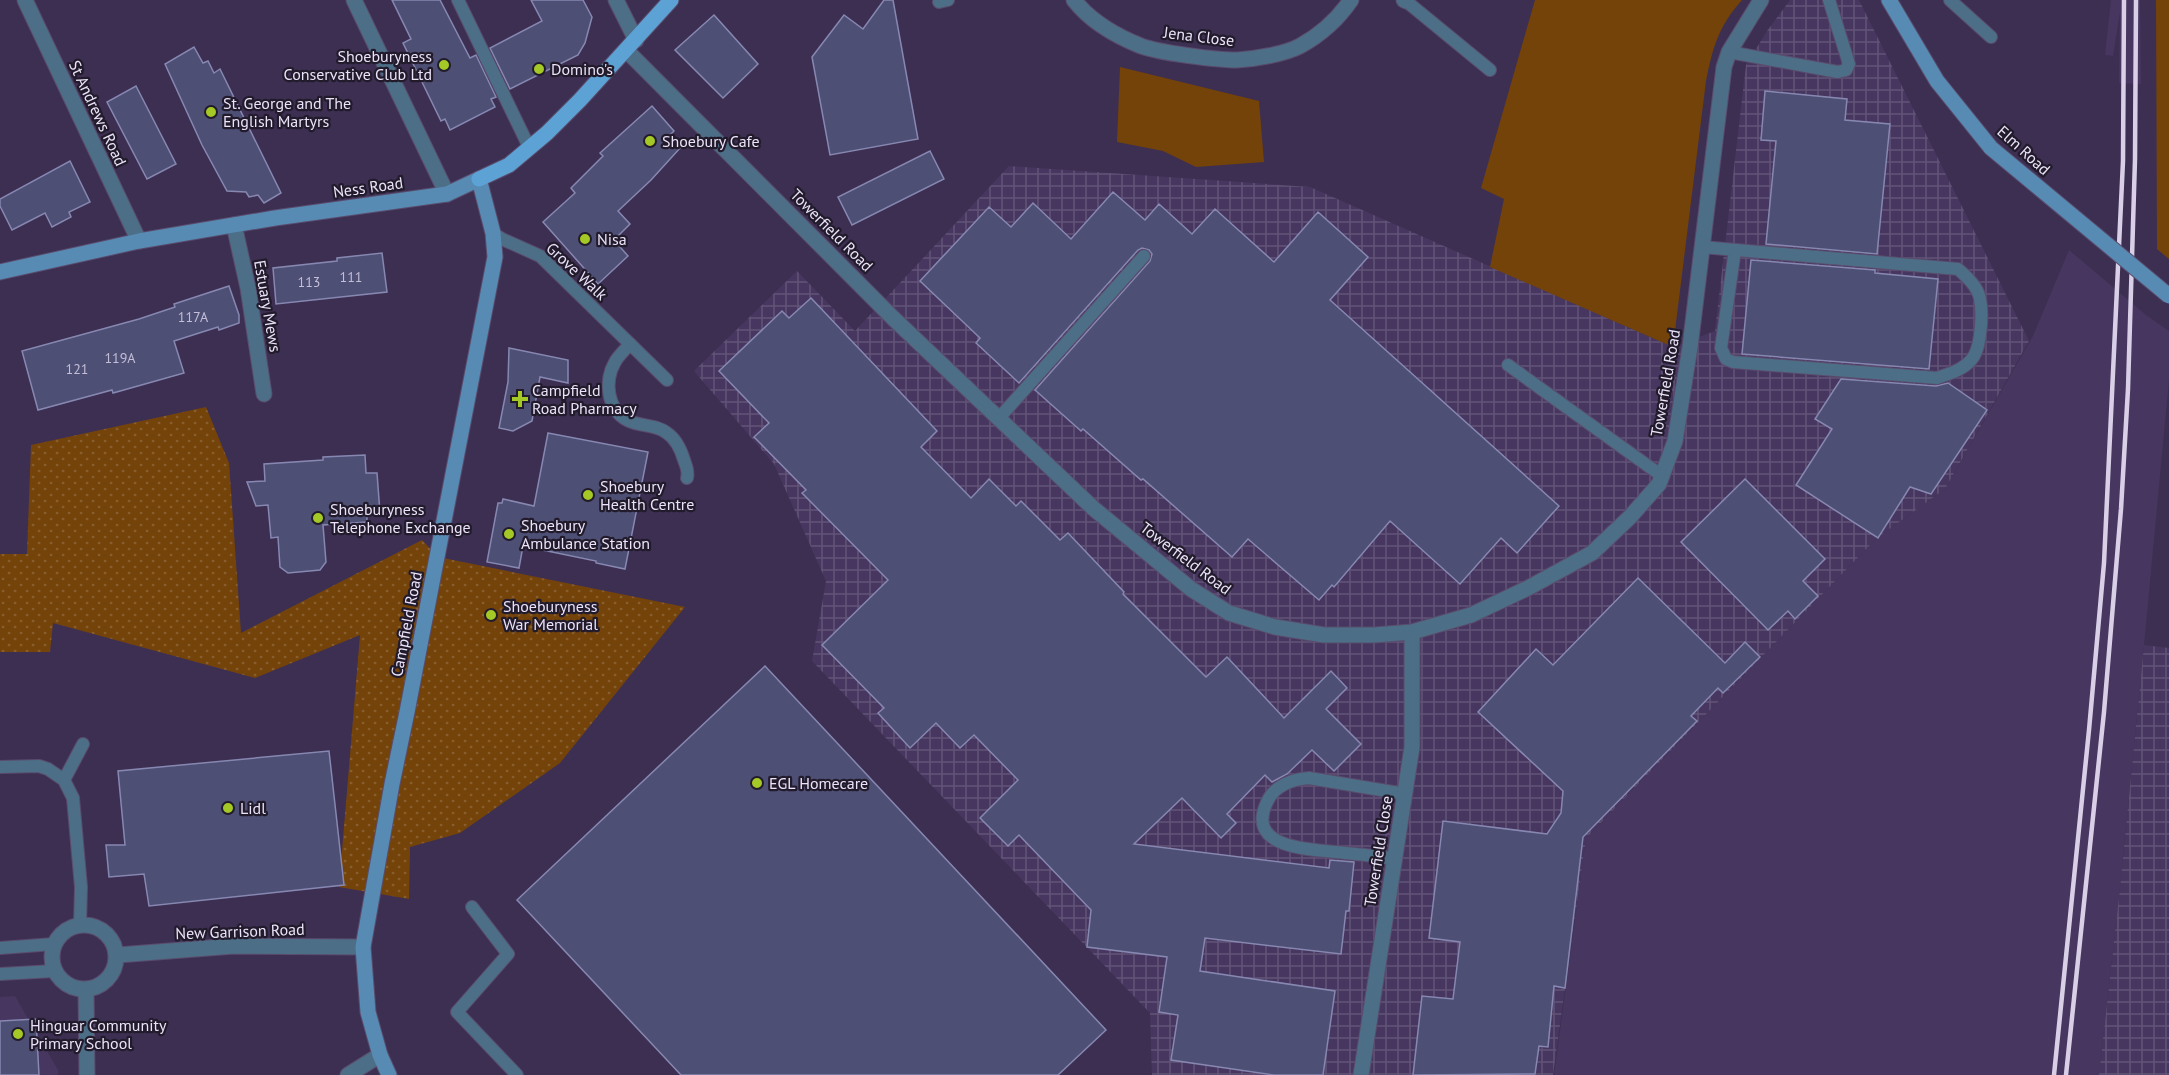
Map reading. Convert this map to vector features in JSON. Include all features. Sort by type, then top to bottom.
[{"type":"main road","name":"Ness Road","points":[[479,180],[510,165],[580,100],[671,0]]},
{"type":"street","name":"St Andrews Road","points":[[25,0],[139,241]]},
{"type":"street","points":[[354,0],[447,194]]},
{"type":"street","name":"Towerfield Road","points":[[616,0],[631,45],[893,318],[1093,508],[1191,589],[1229,613],[1275,627],[1324,635],[1374,636],[1412,632],[1471,615],[1528,588],[1593,552],[1630,517],[1659,484],[1675,441],[1690,347],[1724,67],[1729,52],[1761,0]]},
{"type":"street","name":"Jena Close","points":[[1074,0],[1085,14],[1100,25],[1143,46],[1236,60],[1265,56],[1299,47],[1341,15],[1351,0]]},
{"type":"street","name":"Elm Road","points":[[1889,0],[1937,81],[1991,148],[2169,296]]},
{"type":"street","name":"Ness Road","points":[[0,272],[139,241],[447,194],[479,180]]},
{"type":"street","name":"Campfield Road","points":[[389,1075],[380,1055],[368,1012],[363,946],[392,784],[495,257],[493,233],[479,180]]},
{"type":"street","name":"Estuary Mews","points":[[234,225],[248,288],[264,394]]},
{"type":"street","name":"Towerfield Close","points":[[1361,1075],[1412,747],[1412,632]]},
{"type":"street","points":[[80,924],[93,926],[106,932],[118,955],[113,974],[105,983],[86,990],[79,990],[64,984],[54,971],[51,957],[54,944],[65,930],[80,924]]},
{"type":"street","name":"New Garrison Road","points":[[118,955],[234,946],[363,946]]},
{"type":"street","points":[[86,990],[87,1075]]},
{"type":"street","points":[[348,1075],[380,1055]]},
{"type":"lane","points":[[458,0],[529,147]]},
{"type":"lane","points":[[1729,52],[1839,72],[1846,70],[1849,64],[1829,0]]},
{"type":"lane","points":[[1950,0],[1991,37]]},
{"type":"lane","points":[[1405,1],[1490,70]]},
{"type":"lane","name":"Grove Walk","points":[[493,233],[540,256],[667,380]]},
{"type":"lane","points":[[1702,247],[1958,269],[1970,279],[1980,299],[1981,332],[1973,357],[1958,371],[1938,378],[1733,362],[1726,359],[1721,348],[1736,250]]},
{"type":"lane","points":[[999,418],[1144,256]]},
{"type":"lane","points":[[630,344],[615,362],[611,372],[610,396],[614,409],[626,419],[641,425],[657,427],[668,433],[680,447],[688,473],[687,478]]},
{"type":"lane","points":[[1508,365],[1662,476]]},
{"type":"lane","points":[[64,780],[82,744]]},
{"type":"lane","points":[[0,767],[39,766],[64,780],[73,798],[81,887],[80,924]]},
{"type":"lane","points":[[1396,859],[1290,846],[1273,838],[1264,828],[1263,816],[1268,799],[1288,781],[1295,779],[1309,778],[1405,794]]},
{"type":"lane","points":[[472,908],[508,954],[457,1012],[517,1075]]},
{"type":"lane","points":[[0,948],[54,944]]},
{"type":"lane","points":[[0,974],[54,971]]},
{"type":"shaded area","points":[[1535,0],[1742,0],[1727,19],[1718,38],[1706,81],[1673,347],[1490,267],[1504,199],[1481,188]]},
{"type":"shaded area","points":[[1790,0],[1859,0],[2029,341],[1945,489],[1877,538],[1586,838],[1553,1075],[1152,1075],[1150,1013],[812,661],[826,581],[774,464],[694,371],[797,271],[855,331],[1009,166],[1310,187],[1673,347],[1715,331],[1746,65]]},
{"type":"shaded area","points":[[2111,0],[2140,0],[2141,84],[2119,83],[2120,12],[2113,56],[2105,55]]},
{"type":"shaded area","points":[[2156,0],[2169,0],[2169,259],[2157,249]]},
{"type":"shaded area","points":[[1120,67],[1259,101],[1264,162],[1196,167],[1163,151],[1117,142]]},
{"type":"shaded area","points":[[2069,250],[2146,315],[2169,331],[2169,380],[2120,888],[2099,1075],[1554,1075],[1586,838],[1877,538],[1945,489],[2033,336]]},
{"type":"shaded area","points":[[206,407],[229,463],[241,633],[422,540],[438,557],[685,607],[560,763],[460,833],[410,847],[409,899],[339,887],[360,635],[255,678],[53,623],[50,652],[0,652],[0,554],[27,554],[31,445]]},
{"type":"shaded area","points":[[2144,645],[2169,648],[2169,1075],[2099,1075],[2120,888]]},
{"type":"shaded area","name":"Hinguar Community Primary School","points":[[15,996],[58,1070],[58,1075],[0,1075],[0,997]]},
{"type":"building","name":"Shoeburyness Conservative Club Ltd","points":[[392,0],[440,0],[470,58],[476,55],[496,97],[491,99],[495,107],[450,130],[445,119],[441,121],[403,43],[411,39]]},
{"type":"building","points":[[531,0],[583,0],[592,17],[585,43],[578,55],[510,89],[490,48],[542,21]]},
{"type":"building","points":[[884,0],[893,0],[918,139],[830,155],[812,57],[844,15],[863,29]]},
{"type":"building","points":[[714,15],[758,64],[723,98],[675,50]]},
{"type":"building","name":"St. George and The English Martyrs","points":[[194,47],[203,63],[208,61],[214,73],[220,69],[281,193],[264,203],[258,195],[249,197],[246,192],[227,191],[202,145],[165,64]]},
{"type":"building","points":[[136,86],[176,164],[147,179],[107,102]]},
{"type":"building","points":[[1765,91],[1847,99],[1845,120],[1890,124],[1877,254],[1766,244],[1776,141],[1761,140]]},
{"type":"building","points":[[652,106],[674,131],[670,135],[681,147],[618,211],[630,224],[614,240],[628,256],[598,284],[543,222],[575,193],[571,188],[603,156],[600,153]]},
{"type":"building","points":[[930,151],[944,179],[852,225],[838,197]]},
{"type":"building","points":[[70,161],[90,202],[69,212],[71,217],[52,227],[45,213],[12,230],[0,206],[0,199]]},
{"type":"building","points":[[1113,192],[1145,220],[1159,204],[1192,234],[1215,209],[1274,262],[1318,212],[1368,257],[1330,300],[1559,506],[1517,553],[1501,538],[1460,584],[1390,521],[1334,587],[1332,585],[1319,600],[1248,539],[1232,557],[1143,479],[1141,480],[1083,429],[1081,431],[1035,390],[1150,261],[1152,254],[1149,250],[1142,248],[1138,250],[1019,383],[976,343],[980,338],[920,281],[989,207],[1011,227],[1033,203],[1071,239]]},
{"type":"building","points":[[382,253],[387,292],[276,304],[273,268]]},
{"type":"building","points":[[1751,260],[1875,270],[1875,273],[1938,279],[1929,369],[1742,354]]},
{"type":"building","points":[[229,286],[239,315],[239,323],[174,341],[184,373],[113,393],[112,390],[38,410],[22,351],[139,319],[175,307],[174,304]]},
{"type":"building","points":[[811,298],[937,431],[921,447],[971,498],[989,479],[1016,506],[1021,501],[1060,540],[1068,533],[1124,592],[1123,594],[1206,677],[1227,657],[1284,718],[1331,671],[1347,688],[1326,709],[1361,744],[1334,771],[1312,750],[1287,774],[1272,782],[1265,775],[1227,814],[1236,823],[1221,838],[1182,798],[1134,844],[1329,868],[1330,860],[1354,862],[1349,911],[1346,911],[1341,954],[1205,938],[1200,971],[1335,991],[1323,1075],[1274,1075],[1171,1060],[1178,1015],[1159,1012],[1167,957],[1087,947],[1091,910],[1019,835],[1008,846],[980,818],[1018,780],[974,735],[960,748],[936,723],[910,748],[878,713],[884,708],[822,645],[888,580],[802,493],[806,490],[754,437],[769,423],[719,371],[782,311],[789,318]]},
{"type":"building","points":[[509,348],[568,360],[568,383],[540,377],[532,421],[513,431],[499,428],[508,382]]},
{"type":"building","points":[[1841,379],[1936,386],[1948,383],[1987,410],[1931,494],[1910,487],[1878,538],[1796,485],[1832,429],[1815,419]]},
{"type":"building","name":"Shoebury Health Centre","points":[[548,433],[648,452],[625,569],[523,546],[519,568],[487,562],[498,503],[502,503],[503,499],[534,506]]},
{"type":"building","name":"Shoeburyness Telephone Exchange","points":[[365,455],[366,473],[377,473],[380,513],[367,514],[367,522],[323,525],[326,562],[320,570],[288,573],[280,567],[278,537],[271,538],[268,505],[256,506],[247,482],[265,481],[264,464]]},
{"type":"building","points":[[1745,479],[1825,559],[1803,581],[1818,596],[1795,619],[1788,611],[1768,630],[1681,542]]},
{"type":"building","points":[[1638,578],[1725,663],[1745,642],[1760,657],[1723,693],[1718,688],[1691,716],[1697,721],[1583,837],[1565,988],[1554,986],[1548,1047],[1539,1046],[1535,1074],[1413,1075],[1422,996],[1453,999],[1460,942],[1429,938],[1443,821],[1547,834],[1561,813],[1563,791],[1478,712],[1536,649],[1553,665]]},
{"type":"building","name":"EGL Homecare","points":[[765,666],[1106,1030],[1058,1075],[681,1075],[517,900]]},
{"type":"building","name":"Lidl","points":[[329,751],[344,885],[149,906],[144,874],[109,877],[106,845],[125,845],[118,771]]},
{"type":"building","name":"Hinguar Community Primary School","points":[[36,1019],[39,1075],[0,1075],[0,1021]]},
{"type":"railway","points":[[2054,1075],[2104,563],[2123,161],[2124,0]]},
{"type":"railway","points":[[2066,1075],[2104,712],[2121,509],[2128,389],[2135,159],[2136,0]]},
{"type":"place","name":"Shoeburyness Conservative Club Ltd","points":[[444,65]]},
{"type":"place","name":"Domino's","points":[[539,69]]},
{"type":"place","name":"St. George and The English Martyrs","points":[[211,112]]},
{"type":"place","name":"Shoebury Cafe","points":[[650,141]]},
{"type":"place","name":"Nisa","points":[[585,239]]},
{"type":"place","name":"Campfield Road Pharmacy","points":[[520,399]]},
{"type":"place","name":"Shoebury Health Centre","points":[[588,495]]},
{"type":"place","name":"Shoeburyness Telephone Exchange","points":[[318,518]]},
{"type":"place","name":"Shoebury Ambulance Station","points":[[509,534]]},
{"type":"place","name":"Shoeburyness War Memorial","points":[[491,615]]},
{"type":"place","name":"EGL Homecare","points":[[757,783]]},
{"type":"place","name":"Lidl","points":[[228,808]]},
{"type":"place","name":"Hinguar Community Primary School","points":[[18,1034]]}]
